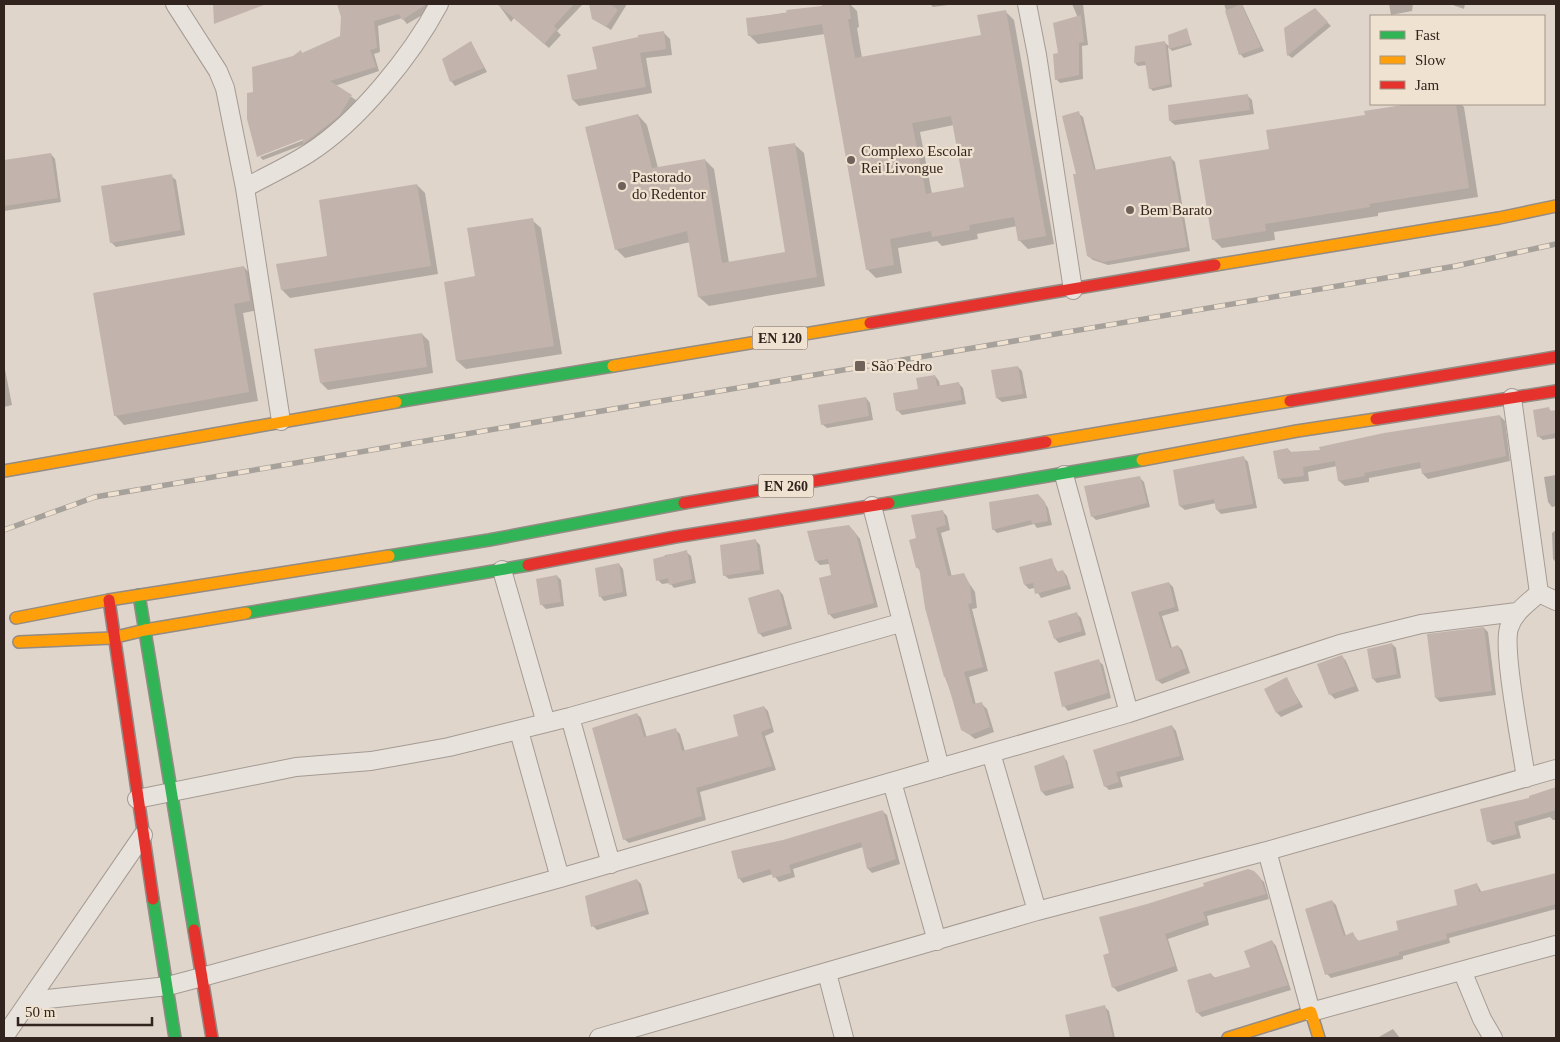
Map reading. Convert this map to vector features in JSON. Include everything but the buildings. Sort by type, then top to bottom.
[{"type":"main road","name":"EN 120","points":[[4,471],[281,421],[1073,290],[1556,206]]},
{"type":"main road","name":"EN 260","points":[[1556,357],[1294,416],[1064,475],[872,506],[674,529],[502,570],[145,630],[112,638],[17,630],[109,600],[139,595],[317,576],[489,540],[670,506],[1294,416],[1512,398],[1556,391]]},
{"type":"main road","points":[[670,506],[674,529]]},
{"type":"main road","points":[[317,576],[321,601]]},
{"type":"main road","points":[[139,595],[212,1038]]},
{"type":"main road","points":[[109,600],[112,638],[175,1038]]},
{"type":"main road","points":[[1228,1038],[1312,1012],[1319,1038]]},
{"type":"street","points":[[174,4],[218,71],[224,88],[245,188],[281,421]]},
{"type":"street","points":[[245,188],[309,153],[342,129],[384,84],[439,4]]},
{"type":"street","points":[[1027,4],[1037,55],[1073,290]]},
{"type":"street","points":[[1512,398],[1539,593]]},
{"type":"street","points":[[1064,475],[1129,713]]},
{"type":"street","points":[[872,506],[900,623],[940,768]]},
{"type":"street","points":[[502,570],[546,723]]},
{"type":"street","points":[[1539,593],[1556,601]]},
{"type":"street","points":[[1526,778],[1509,662],[1509,629],[1518,612],[1539,593]]},
{"type":"street","points":[[29,1001],[168,986],[202,978],[611,864],[1129,713],[1340,644],[1421,624],[1518,612]]},
{"type":"street","points":[[137,799],[296,767],[371,761],[450,747],[570,717],[900,623]]},
{"type":"street","points":[[570,717],[611,864]]},
{"type":"street","points":[[519,731],[560,878]]},
{"type":"street","points":[[991,753],[1037,911]]},
{"type":"street","points":[[599,1038],[1037,911],[1267,851],[1556,769]]},
{"type":"street","points":[[892,782],[937,940]]},
{"type":"street","points":[[4,1037],[143,835]]},
{"type":"street","points":[[1267,851],[1312,1012],[1463,973],[1556,945]]},
{"type":"street","points":[[827,973],[844,1038]]},
{"type":"street","points":[[1463,973],[1482,1019],[1493,1038]]},
{"type":"railway","points":[[4,530],[95,497],[1456,266],[1556,244]]},
{"type":"traffic: fast","points":[[396,402],[613,366]]},
{"type":"traffic: fast","points":[[889,503],[1142,460]]},
{"type":"traffic: fast","points":[[389,556],[489,540],[684,503]]},
{"type":"traffic: fast","points":[[246,613],[528,565]]},
{"type":"traffic: fast","points":[[139,595],[194,930]]},
{"type":"traffic: fast","points":[[153,899],[175,1038]]},
{"type":"traffic: slow","points":[[1215,265],[1499,218],[1556,206]]},
{"type":"traffic: slow","points":[[613,366],[870,323]]},
{"type":"traffic: slow","points":[[1046,442],[1290,401]]},
{"type":"traffic: slow","points":[[4,471],[396,402]]},
{"type":"traffic: slow","points":[[1142,460],[1297,431],[1376,419]]},
{"type":"traffic: slow","points":[[16,618],[109,600],[389,556]]},
{"type":"traffic: slow","points":[[19,642],[112,638],[145,630],[246,613]]},
{"type":"traffic: slow","points":[[1228,1038],[1311,1012],[1319,1038]]},
{"type":"traffic: jam","points":[[870,323],[1215,265]]},
{"type":"traffic: jam","points":[[1290,401],[1556,357]]},
{"type":"traffic: jam","points":[[1376,419],[1556,391]]},
{"type":"traffic: jam","points":[[684,503],[1046,442]]},
{"type":"traffic: jam","points":[[528,565],[675,537],[889,503]]},
{"type":"traffic: jam","points":[[109,600],[153,899]]},
{"type":"traffic: jam","points":[[194,930],[212,1038]]},
{"type":"place","name":"Complexo Escolar Rei Livongue","points":[[851,160]]},
{"type":"place","name":"Pastorado do Redentor","points":[[622,186]]},
{"type":"place","name":"Bem Barato","points":[[1130,210]]},
{"type":"place","name":"São Pedro","points":[[860,366]]}]
